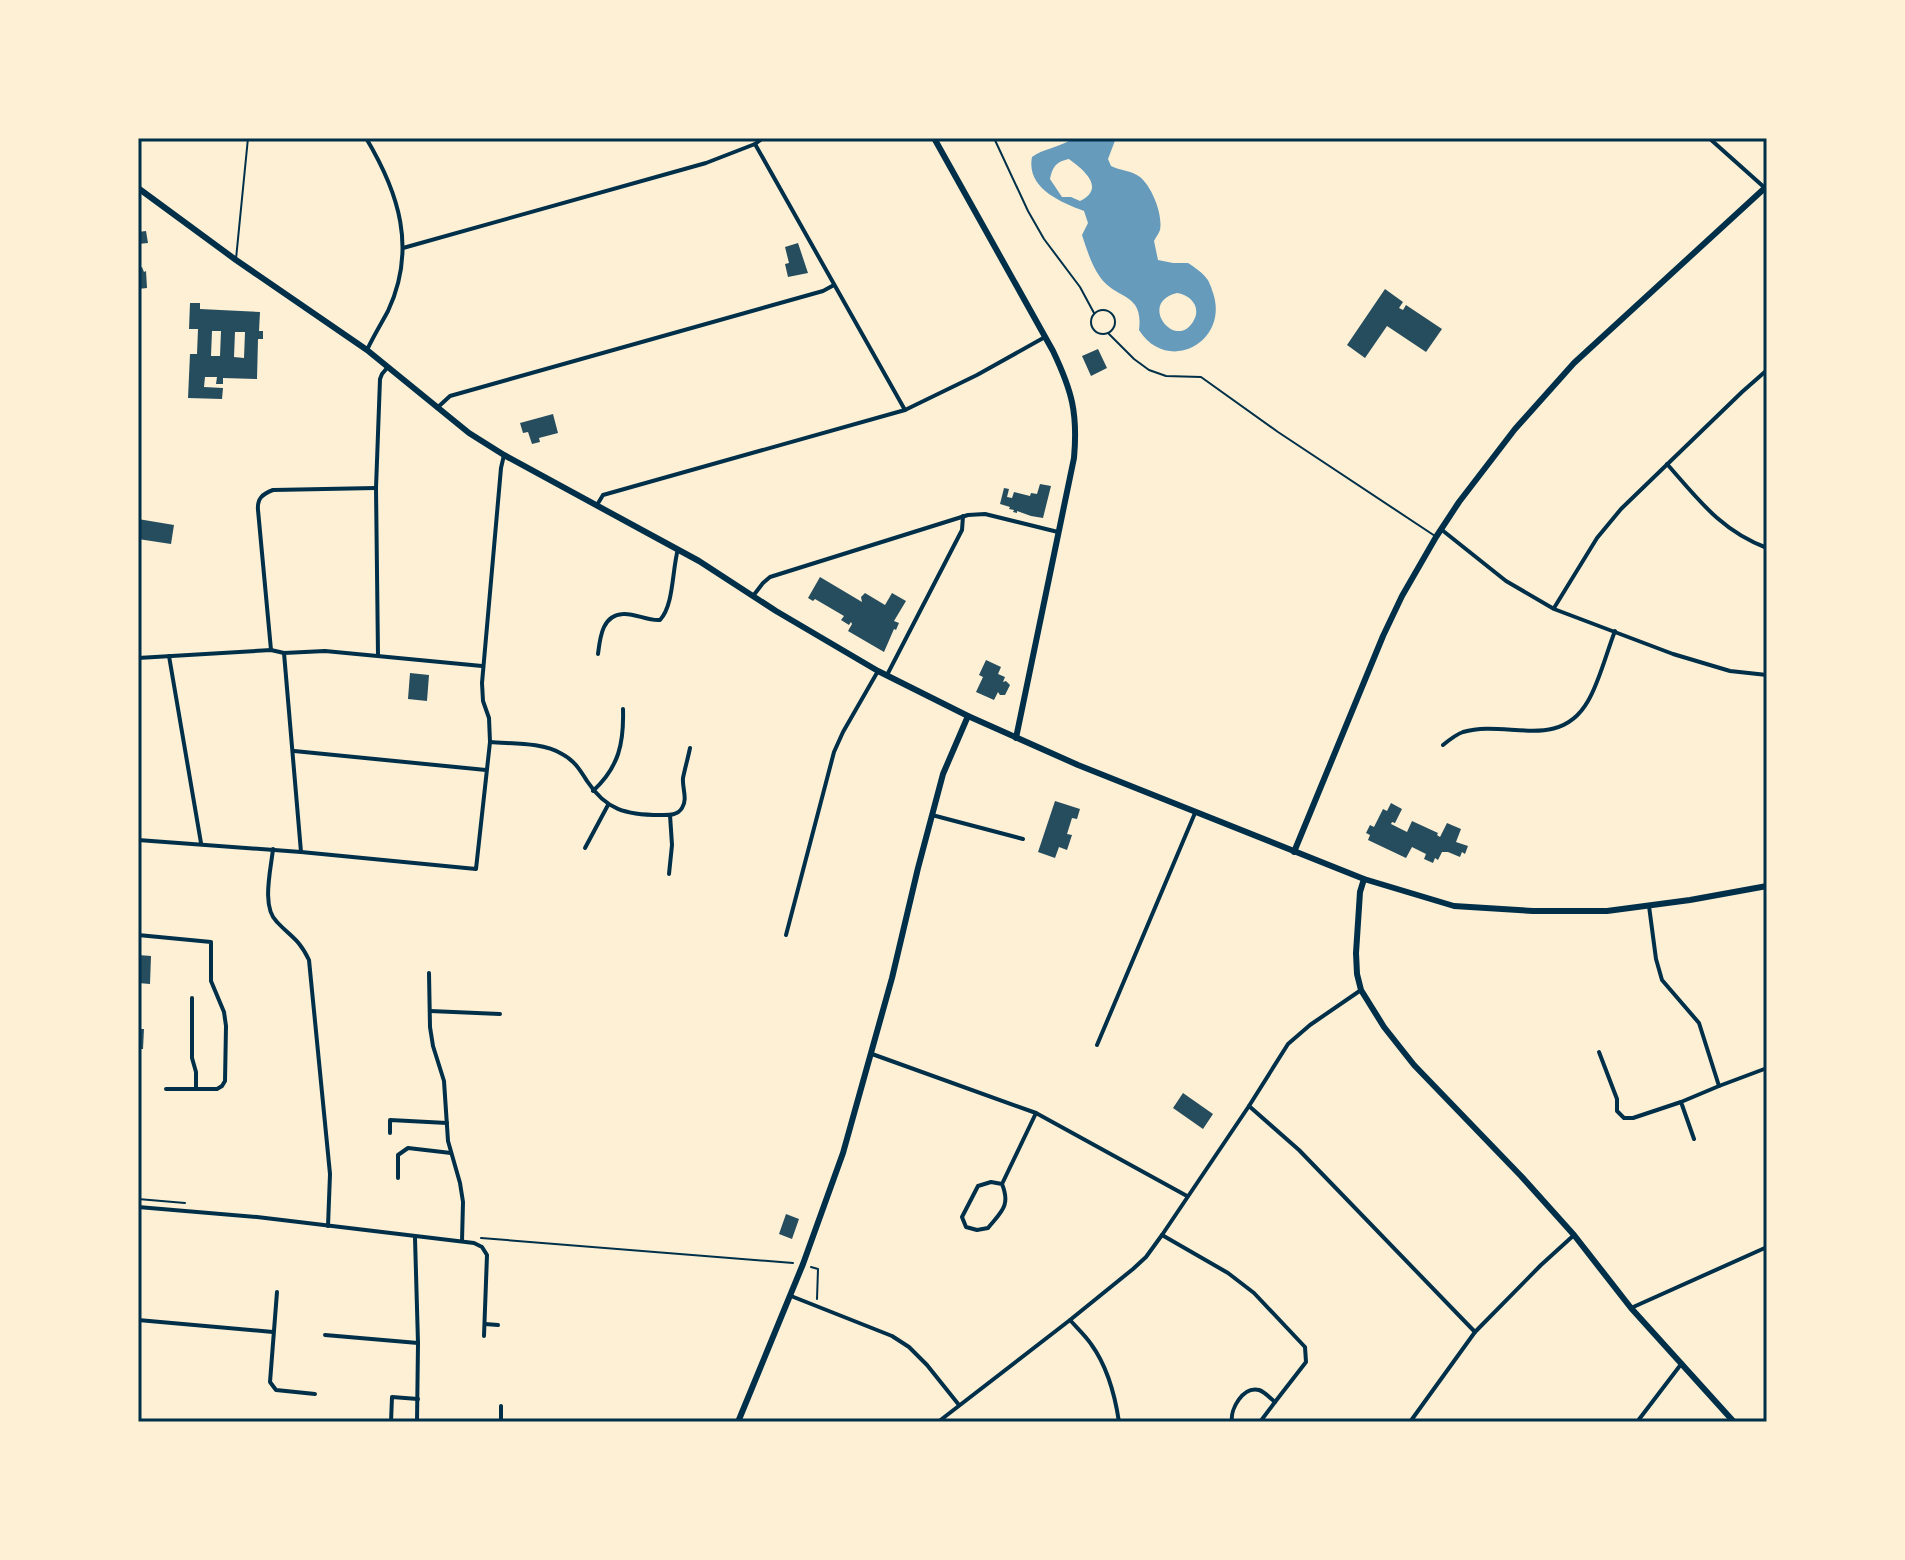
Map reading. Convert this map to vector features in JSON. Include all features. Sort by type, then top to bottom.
[{"type":"street","points":[[366,138],[392,188],[400,218],[403,248],[392,300],[367,350]]},
{"type":"street","points":[[403,248],[706,163],[763,138]]},
{"type":"street","points":[[934,138],[1045,337],[1068,383],[1074,408],[1077,432],[1074,458],[1016,738]]},
{"type":"street","points":[[1294,852],[1383,636],[1402,596],[1459,502],[1515,429],[1574,363],[1766,187],[1709,138]]},
{"type":"street","points":[[755,144],[905,410]]},
{"type":"street","points":[[138,188],[367,350],[469,433],[504,455],[699,561],[878,671],[1016,738],[1364,879],[1454,906],[1607,911],[1767,886]]},
{"type":"street","points":[[437,408],[450,396],[823,291],[834,285]]},
{"type":"street","points":[[597,505],[603,495],[905,410],[1045,337]]},
{"type":"street","points":[[378,656],[376,488],[380,379],[387,368]]},
{"type":"street","points":[[1554,609],[1597,538],[1621,509],[1767,370]]},
{"type":"street","points":[[138,840],[273,849],[476,869],[490,742],[489,718],[483,701],[483,666],[504,455]]},
{"type":"street","points":[[1667,464],[1726,527],[1767,548]]},
{"type":"street","points":[[271,650],[257,502],[273,490],[376,488]]},
{"type":"street","points":[[753,596],[770,577],[963,516],[985,514],[1060,533]]},
{"type":"street","points":[[887,675],[962,530],[963,516]]},
{"type":"street","points":[[1441,529],[1506,581],[1554,609],[1673,654],[1730,671],[1767,675]]},
{"type":"street","points":[[598,654],[605,624],[614,616],[624,614],[652,621],[660,620],[667,613],[678,549]]},
{"type":"street","points":[[1443,745],[1460,733],[1474,730],[1543,731],[1557,729],[1568,722],[1589,700],[1615,631]]},
{"type":"street","points":[[138,658],[271,650],[284,653],[325,651],[483,666]]},
{"type":"street","points":[[284,653],[301,852]]},
{"type":"street","points":[[169,656],[201,844]]},
{"type":"street","points":[[786,935],[834,752],[878,671]]},
{"type":"street","points":[[593,791],[605,780],[615,763],[622,740],[623,709]]},
{"type":"street","points":[[738,1422],[803,1264],[843,1153],[872,1054],[943,774],[968,716]]},
{"type":"street","points":[[490,742],[535,746],[564,754],[575,763],[593,791],[608,805],[629,812],[670,815],[683,807],[683,780],[690,748]]},
{"type":"street","points":[[294,751],[486,770]]},
{"type":"street","points":[[585,848],[608,805]]},
{"type":"street","points":[[1097,1045],[1195,813]]},
{"type":"street","points":[[669,874],[672,845],[670,815]]},
{"type":"street","points":[[932,815],[1023,839]]},
{"type":"street","points":[[273,849],[269,912],[302,946],[309,960],[330,1174],[328,1227]]},
{"type":"street","points":[[1364,879],[1360,892],[1357,974],[1361,990],[1384,1027],[1414,1065],[1574,1235],[1631,1308],[1734,1422]]},
{"type":"street","points":[[1649,906],[1662,980],[1699,1023],[1719,1086]]},
{"type":"street","points":[[138,935],[211,942],[211,981],[224,1012],[225,1081],[222,1086],[217,1089],[166,1089]]},
{"type":"street","points":[[429,973],[433,1046],[444,1081],[451,1153],[463,1202],[462,1239]]},
{"type":"street","points":[[938,1422],[1146,1257],[1288,1044],[1361,990]]},
{"type":"street","points":[[192,998],[192,1058],[196,1089]]},
{"type":"street","points":[[430,1011],[500,1014]]},
{"type":"street","points":[[1599,1052],[1617,1099],[1617,1111],[1624,1118],[1633,1118],[1681,1102],[1767,1068]]},
{"type":"street","points":[[872,1054],[1036,1113],[1187,1196]]},
{"type":"street","points":[[1681,1102],[1694,1139]]},
{"type":"street","points":[[1249,1106],[1299,1150],[1475,1332]]},
{"type":"street","points":[[1002,1184],[991,1182],[978,1186],[962,1217],[966,1227],[977,1230],[988,1228],[1006,1206],[1002,1184],[1036,1113]]},
{"type":"street","points":[[390,1133],[390,1120],[447,1123]]},
{"type":"street","points":[[398,1178],[398,1155],[408,1148],[451,1153]]},
{"type":"street","points":[[138,1207],[257,1217],[415,1238],[462,1239],[474,1243],[482,1247],[487,1255],[484,1336]]},
{"type":"street","points":[[1162,1235],[1228,1273],[1254,1293],[1305,1347],[1306,1362],[1260,1422]]},
{"type":"street","points":[[1410,1422],[1475,1332],[1574,1235]]},
{"type":"street","points":[[415,1238],[417,1422]]},
{"type":"street","points":[[1631,1308],[1767,1247]]},
{"type":"street","points":[[277,1292],[270,1382],[276,1390],[315,1394]]},
{"type":"street","points":[[790,1296],[892,1336],[927,1365],[959,1405]]},
{"type":"street","points":[[138,1320],[273,1332]]},
{"type":"street","points":[[1070,1320],[1092,1345],[1105,1370],[1119,1422]]},
{"type":"street","points":[[485,1324],[498,1325]]},
{"type":"street","points":[[325,1335],[418,1343]]},
{"type":"street","points":[[1637,1422],[1682,1363]]},
{"type":"street","points":[[1232,1422],[1231,1414],[1235,1406],[1245,1393],[1253,1389],[1262,1391],[1275,1402]]},
{"type":"street","points":[[391,1422],[392,1397],[418,1399]]},
{"type":"street","points":[[501,1406],[501,1422]]},
{"type":"lane","points":[[236,260],[248,138]]},
{"type":"lane","points":[[994,138],[1044,239],[1080,287],[1094,313]]},
{"type":"lane","points":[[1102,309],[1110,311],[1115,318],[1114,327],[1108,333],[1100,334],[1094,330],[1091,319],[1094,313],[1102,309]]},
{"type":"lane","points":[[1108,333],[1149,370],[1166,376],[1201,377],[1436,537]]},
{"type":"path","points":[[462,1239],[803,1264],[818,1269],[817,1305]]},
{"type":"water","points":[[1069,138],[1116,138],[1108,159],[1111,166],[1140,177],[1156,201],[1160,216],[1160,230],[1154,241],[1158,260],[1188,263],[1208,281],[1216,308],[1213,324],[1205,337],[1194,346],[1180,351],[1165,350],[1151,344],[1139,330],[1137,309],[1133,303],[1106,284],[1094,267],[1082,235],[1088,223],[1084,211],[1055,198],[1034,177],[1032,157],[1069,141]],"holes":[[[1069,159],[1086,174],[1092,185],[1088,196],[1080,201],[1062,197],[1050,179],[1056,165]],[[1177,293],[1190,299],[1196,311],[1187,329],[1178,331],[1170,329],[1160,315],[1160,306],[1165,298]]]},
{"type":"building","points":[[146,231],[148,243],[138,244],[138,232]]},
{"type":"building","points":[[798,243],[808,273],[788,277],[785,247]]},
{"type":"building","points":[[138,263],[146,271],[147,288],[138,289]]},
{"type":"building","points":[[1385,289],[1403,302],[1399,308],[1403,310],[1406,305],[1442,329],[1426,352],[1387,326],[1365,358],[1347,345]]},
{"type":"building","points":[[190,303],[200,303],[200,309],[260,312],[259,331],[263,331],[263,339],[258,339],[257,379],[223,378],[223,384],[216,384],[217,377],[205,377],[204,387],[223,388],[222,399],[188,398],[190,354],[197,354],[198,329],[189,329]],"holes":[[[212,331],[221,331],[220,356],[211,356]],[[235,332],[245,332],[244,358],[234,357]]]},
{"type":"building","points":[[1098,349],[1107,368],[1091,376],[1082,356]]},
{"type":"building","points":[[553,414],[558,433],[539,438],[540,442],[532,444],[528,432],[523,433],[520,423]]},
{"type":"building","points":[[1040,484],[1051,486],[1043,518],[1013,512],[1010,507],[1000,504],[1004,488],[1009,489],[1007,497],[1012,498],[1014,492],[1030,496],[1031,493],[1037,494]]},
{"type":"building","points":[[138,519],[174,525],[171,544],[138,539]]},
{"type":"building","points":[[820,577],[862,602],[861,597],[865,593],[885,605],[892,593],[906,601],[894,621],[899,623],[884,652],[848,631],[852,624],[841,620],[844,616],[808,598]]},
{"type":"building","points":[[986,660],[1001,667],[998,674],[1005,677],[1003,682],[1010,685],[1005,695],[998,692],[994,700],[976,692]]},
{"type":"building","points":[[410,673],[429,675],[427,701],[408,699]]},
{"type":"building","points":[[1055,801],[1080,809],[1077,819],[1072,818],[1067,834],[1072,835],[1067,850],[1059,847],[1055,858],[1038,852]]},
{"type":"building","points":[[1391,803],[1402,809],[1395,823],[1391,824],[1407,832],[1412,821],[1438,833],[1440,837],[1447,823],[1461,829],[1456,842],[1468,846],[1465,854],[1462,852],[1460,857],[1442,852],[1433,863],[1424,859],[1426,854],[1412,847],[1406,858],[1368,840],[1370,835],[1366,833],[1370,825],[1374,827],[1383,809],[1387,811]]},
{"type":"building","points":[[138,955],[151,956],[150,984],[138,983]]},
{"type":"building","points":[[138,1029],[144,1029],[143,1049],[138,1049]]},
{"type":"building","points":[[1183,1093],[1213,1114],[1203,1129],[1173,1108]]},
{"type":"building","points":[[786,1214],[799,1219],[792,1239],[779,1234]]}]
